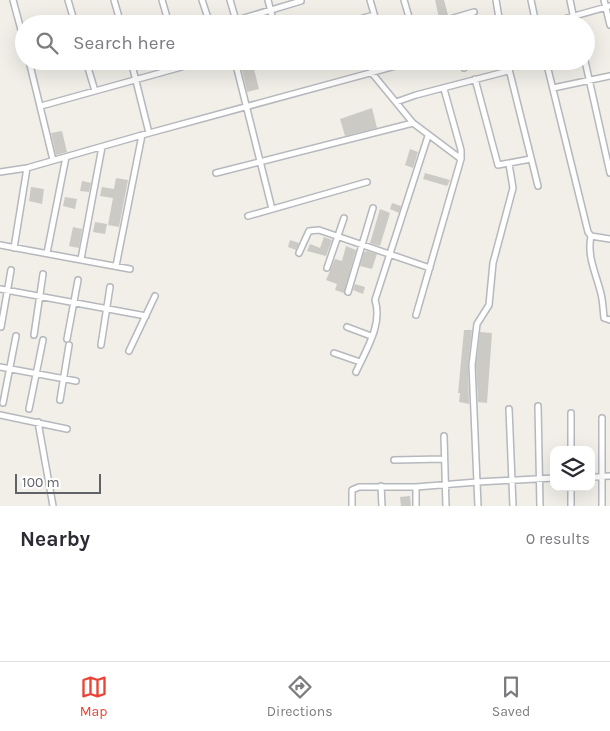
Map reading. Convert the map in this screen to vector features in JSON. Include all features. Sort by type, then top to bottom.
[{"type":"street","points":[[13,0],[17,15]]},
{"type":"street","points":[[68,0],[72,15]]},
{"type":"street","points":[[114,0],[118,15]]},
{"type":"street","points":[[162,0],[166,15]]},
{"type":"street","points":[[202,0],[207,15]]},
{"type":"street","points":[[230,0],[235,15]]},
{"type":"street","points":[[268,0],[272,15]]},
{"type":"street","points":[[255,15],[302,0]]},
{"type":"street","points":[[370,0],[374,15]]},
{"type":"street","points":[[404,0],[408,15]]},
{"type":"street","points":[[496,0],[498,15]]},
{"type":"street","points":[[531,0],[534,15]]},
{"type":"street","points":[[570,0],[574,15]]},
{"type":"street","points":[[604,0],[608,7],[610,25]]},
{"type":"street","points":[[581,15],[608,7]]},
{"type":"street","points":[[464,15],[474,12]]},
{"type":"street","points":[[31,70],[53,160]]},
{"type":"street","points":[[88,70],[94,91]]},
{"type":"street","points":[[134,70],[148,133]]},
{"type":"street","points":[[41,106],[163,70]]},
{"type":"street","points":[[237,70],[272,209]]},
{"type":"street","points":[[0,172],[27,168],[375,70]]},
{"type":"street","points":[[548,70],[578,194],[588,232],[591,236],[592,268],[601,291],[604,318],[610,320]]},
{"type":"street","points":[[587,70],[610,173]]},
{"type":"street","points":[[396,102],[508,71],[538,186]]},
{"type":"street","points":[[371,72],[413,124],[461,159]]},
{"type":"street","points":[[553,88],[610,76]]},
{"type":"street","points":[[475,80],[498,165],[531,159]]},
{"type":"street","points":[[416,314],[461,159],[461,150],[444,89]]},
{"type":"street","points":[[216,173],[260,160],[413,124]]},
{"type":"street","points":[[116,266],[142,135]]},
{"type":"street","points":[[356,372],[378,315],[375,300],[428,136]]},
{"type":"street","points":[[81,260],[102,147]]},
{"type":"street","points":[[47,253],[66,157]]},
{"type":"street","points":[[478,506],[476,420],[472,391],[476,332],[478,319],[489,305],[493,263],[513,188],[509,164]]},
{"type":"street","points":[[14,248],[27,168]]},
{"type":"street","points":[[248,216],[366,182]]},
{"type":"street","points":[[348,292],[373,208]]},
{"type":"street","points":[[327,268],[344,218]]},
{"type":"street","points":[[299,253],[311,230],[319,230],[430,268]]},
{"type":"street","points":[[591,236],[610,239]]},
{"type":"street","points":[[0,245],[130,269]]},
{"type":"street","points":[[1,327],[11,270]]},
{"type":"street","points":[[34,335],[43,274]]},
{"type":"street","points":[[60,400],[78,280]]},
{"type":"street","points":[[100,345],[110,288]]},
{"type":"street","points":[[0,289],[146,316]]},
{"type":"street","points":[[129,351],[155,296]]},
{"type":"street","points":[[347,327],[371,336]]},
{"type":"street","points":[[3,403],[16,336]]},
{"type":"street","points":[[30,409],[43,340]]},
{"type":"street","points":[[334,353],[360,362]]},
{"type":"street","points":[[0,367],[76,380]]},
{"type":"street","points":[[538,406],[540,506]]},
{"type":"street","points":[[509,409],[513,506]]},
{"type":"street","points":[[571,413],[571,446]]},
{"type":"street","points":[[0,415],[67,429]]},
{"type":"street","points":[[602,418],[602,506]]},
{"type":"street","points":[[38,422],[53,506]]},
{"type":"street","points":[[444,436],[446,506]]},
{"type":"street","points":[[394,460],[444,459]]},
{"type":"street","points":[[595,477],[610,476]]},
{"type":"street","points":[[352,506],[352,494],[355,488],[381,486],[416,488],[512,479],[550,478]]},
{"type":"street","points":[[381,486],[382,506]]},
{"type":"street","points":[[416,488],[416,506]]},
{"type":"street","points":[[571,491],[571,506]]},
{"type":"building","points":[[435,0],[444,0],[448,15],[438,15]]},
{"type":"building","points":[[242,70],[254,70],[259,89],[247,92]]},
{"type":"building","points":[[372,108],[377,128],[345,136],[340,119]]},
{"type":"building","points":[[62,131],[67,152],[56,155],[51,133]]},
{"type":"building","points":[[410,149],[418,152],[413,168],[405,165]]},
{"type":"building","points":[[425,173],[450,180],[447,186],[423,179]]},
{"type":"building","points":[[116,178],[128,180],[119,227],[108,225],[113,198],[100,196],[102,187],[114,189]]},
{"type":"building","points":[[82,181],[91,183],[89,192],[80,191]]},
{"type":"building","points":[[31,187],[44,189],[42,204],[29,201]]},
{"type":"building","points":[[65,197],[77,199],[75,209],[63,206]]},
{"type":"building","points":[[392,203],[401,206],[399,213],[390,209]]},
{"type":"building","points":[[380,209],[390,213],[380,246],[370,243]]},
{"type":"building","points":[[95,222],[107,224],[105,234],[93,232]]},
{"type":"building","points":[[73,227],[82,229],[79,248],[69,246]]},
{"type":"building","points":[[324,237],[332,240],[326,256],[307,251],[310,244],[320,248]]},
{"type":"building","points":[[290,240],[299,243],[296,250],[288,247]]},
{"type":"building","points":[[346,246],[356,250],[344,293],[335,290],[337,284],[326,280],[335,259],[342,261]]},
{"type":"building","points":[[364,252],[377,254],[372,269],[360,266]]},
{"type":"building","points":[[355,284],[365,287],[363,294],[353,290]]},
{"type":"building","points":[[464,330],[472,330],[468,365],[469,404],[459,402],[460,393],[458,393]]},
{"type":"building","points":[[480,332],[492,333],[487,403],[478,402],[476,365]]},
{"type":"building","points":[[410,496],[411,506],[401,506],[400,497]]}]
